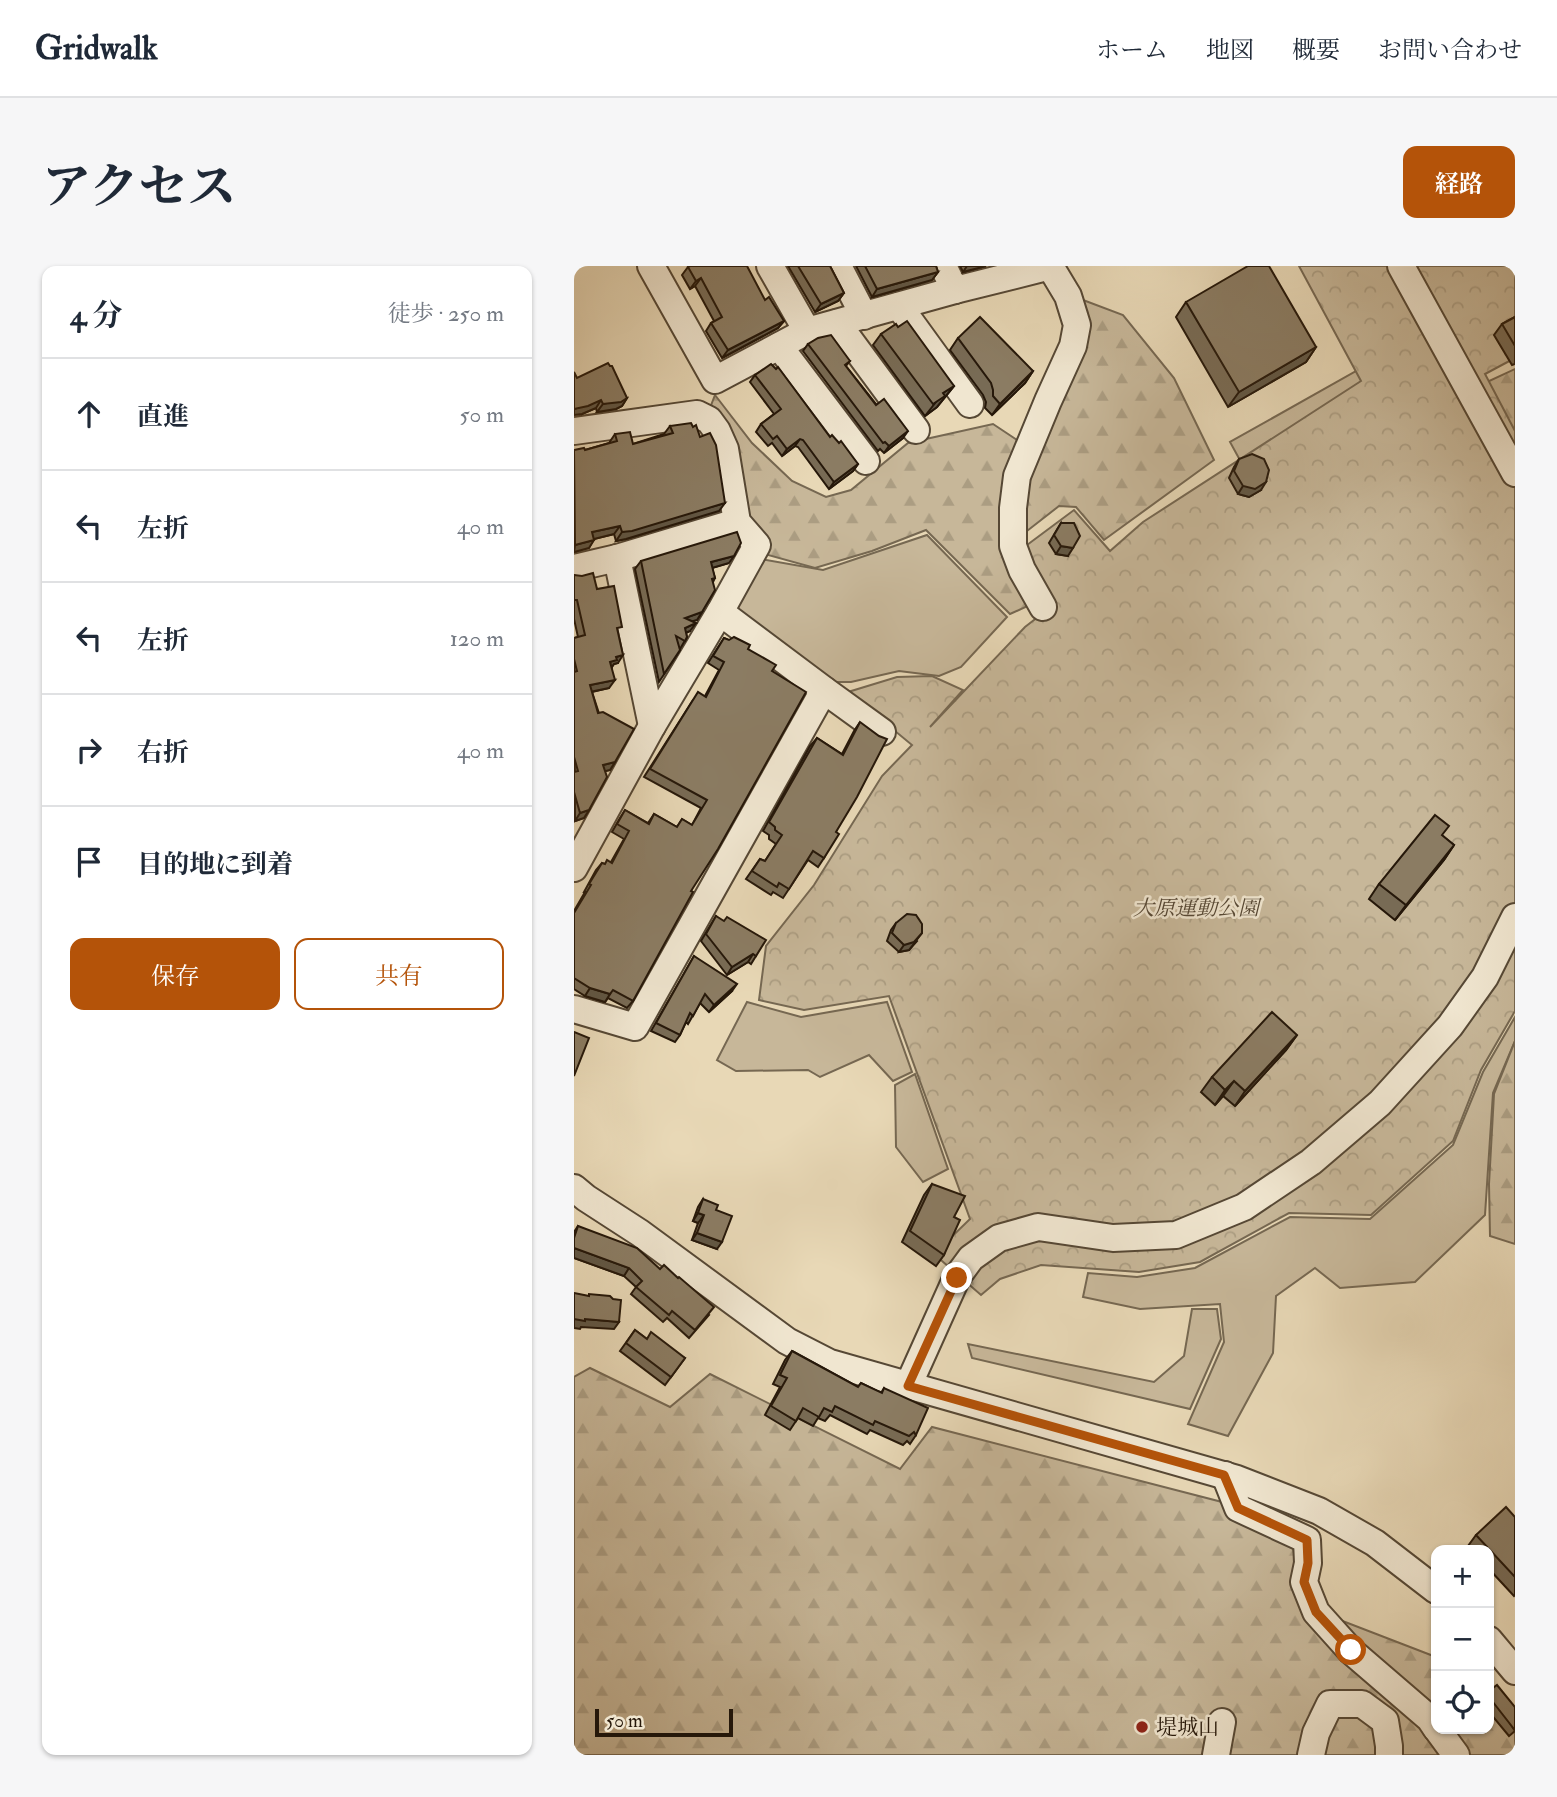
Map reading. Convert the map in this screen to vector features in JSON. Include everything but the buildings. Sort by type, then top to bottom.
[{"type":"street","points":[[651,266],[715,380],[807,331],[1050,266],[1068,296],[1077,325],[1073,346],[1017,476],[1013,508],[1013,546],[1044,607]]},
{"type":"street","points":[[770,266],[807,331]]},
{"type":"street","points":[[838,266],[864,316]]},
{"type":"street","points":[[943,266],[955,290]]},
{"type":"street","points":[[1401,266],[1515,473]]},
{"type":"street","points":[[899,306],[970,404]]},
{"type":"street","points":[[836,323],[916,430]]},
{"type":"street","points":[[779,346],[866,461]]},
{"type":"street","points":[[574,431],[697,414],[709,420],[725,449],[737,522],[757,545],[575,864]]},
{"type":"street","points":[[574,568],[737,522]]},
{"type":"street","points":[[617,558],[652,726]]},
{"type":"street","points":[[720,612],[882,732]]},
{"type":"street","points":[[574,1009],[635,1027],[824,690]]},
{"type":"street","points":[[908,1386],[957,1278],[971,1258],[999,1238],[1038,1227],[1113,1238],[1176,1235],[1244,1207],[1311,1163],[1380,1103],[1450,1026],[1485,977],[1515,917]]},
{"type":"street","points":[[581,1201],[640,1233],[787,1341],[830,1363],[1224,1475],[1319,1511],[1375,1544],[1431,1586]]},
{"type":"street","points":[[1224,1475],[1238,1508],[1307,1540],[1308,1563],[1304,1582],[1316,1612],[1351,1650],[1431,1721]]},
{"type":"street","points":[[1494,1646],[1515,1671]]},
{"type":"street","points":[[1311,1755],[1316,1733],[1330,1704],[1362,1704],[1385,1721],[1389,1755]]},
{"type":"street","points":[[1216,1755],[1222,1721]]},
{"type":"street","points":[[1440,1734],[1456,1755]]},
{"type":"green space","name":"大原運動公園","points":[[1299,266],[1515,266],[1515,358],[1485,374],[1515,431],[1515,1011],[1481,1070],[1453,1141],[1371,1215],[1289,1213],[1200,1262],[1139,1272],[1041,1265],[1000,1279],[981,1295],[934,1254],[970,1219],[889,996],[804,1010],[759,1000],[766,946],[814,885],[882,776],[912,745],[848,692],[897,677],[932,676],[963,690],[930,727],[1025,627],[1052,606],[1023,548],[1074,510],[1110,551],[1143,522],[1361,381]]},
{"type":"green space","points":[[1083,300],[1123,315],[1174,378],[1214,460],[1104,540],[1076,507],[1059,506],[1027,531],[1023,506],[1039,449],[1084,337]]},
{"type":"green space","points":[[1428,354],[1241,462],[1230,442],[1358,370]]},
{"type":"green space","points":[[1515,369],[1515,433],[1487,382]]},
{"type":"green space","points":[[715,395],[752,443],[792,481],[826,497],[851,490],[908,443],[993,424],[1017,440],[1006,483],[1030,605],[1010,614],[926,530],[872,551],[815,568],[768,555],[745,513],[710,408]]},
{"type":"green space","points":[[927,535],[1007,617],[961,667],[939,676],[899,671],[851,682],[824,682],[730,612],[760,559],[823,570]]},
{"type":"green space","points":[[747,1002],[801,1017],[887,1002],[912,1072],[893,1081],[869,1055],[820,1077],[808,1070],[736,1071],[717,1060]]},
{"type":"green space","points":[[1515,1017],[1515,1041],[1493,1093],[1485,1215],[1415,1282],[1340,1288],[1315,1268],[1276,1296],[1273,1353],[1228,1436],[1188,1424],[1224,1342],[1220,1304],[1140,1309],[1083,1297],[1088,1273],[1137,1277],[1195,1268],[1290,1217],[1370,1219],[1453,1145],[1483,1072]]},
{"type":"green space","points":[[1515,1041],[1515,1244],[1490,1236],[1489,1184],[1494,1094]]},
{"type":"green space","points":[[915,1074],[948,1169],[923,1182],[896,1147],[895,1085]]},
{"type":"green space","points":[[1192,1309],[1217,1309],[1221,1339],[1190,1409],[972,1358],[968,1344],[1154,1382],[1184,1356]]},
{"type":"green space","points":[[590,1368],[670,1407],[710,1374],[900,1469],[932,1427],[1222,1502],[1293,1546],[1301,1605],[1431,1655],[1431,1734],[1494,1734],[1494,1699],[1515,1726],[1515,1755],[574,1755],[574,1377]]},
{"type":"place","name":"堤城山","points":[[1142,1727]]},
{"type":"route","points":[[957,1278],[908,1386],[1224,1475],[1238,1508],[1307,1540],[1308,1563],[1304,1582],[1316,1612],[1351,1650]]}]
